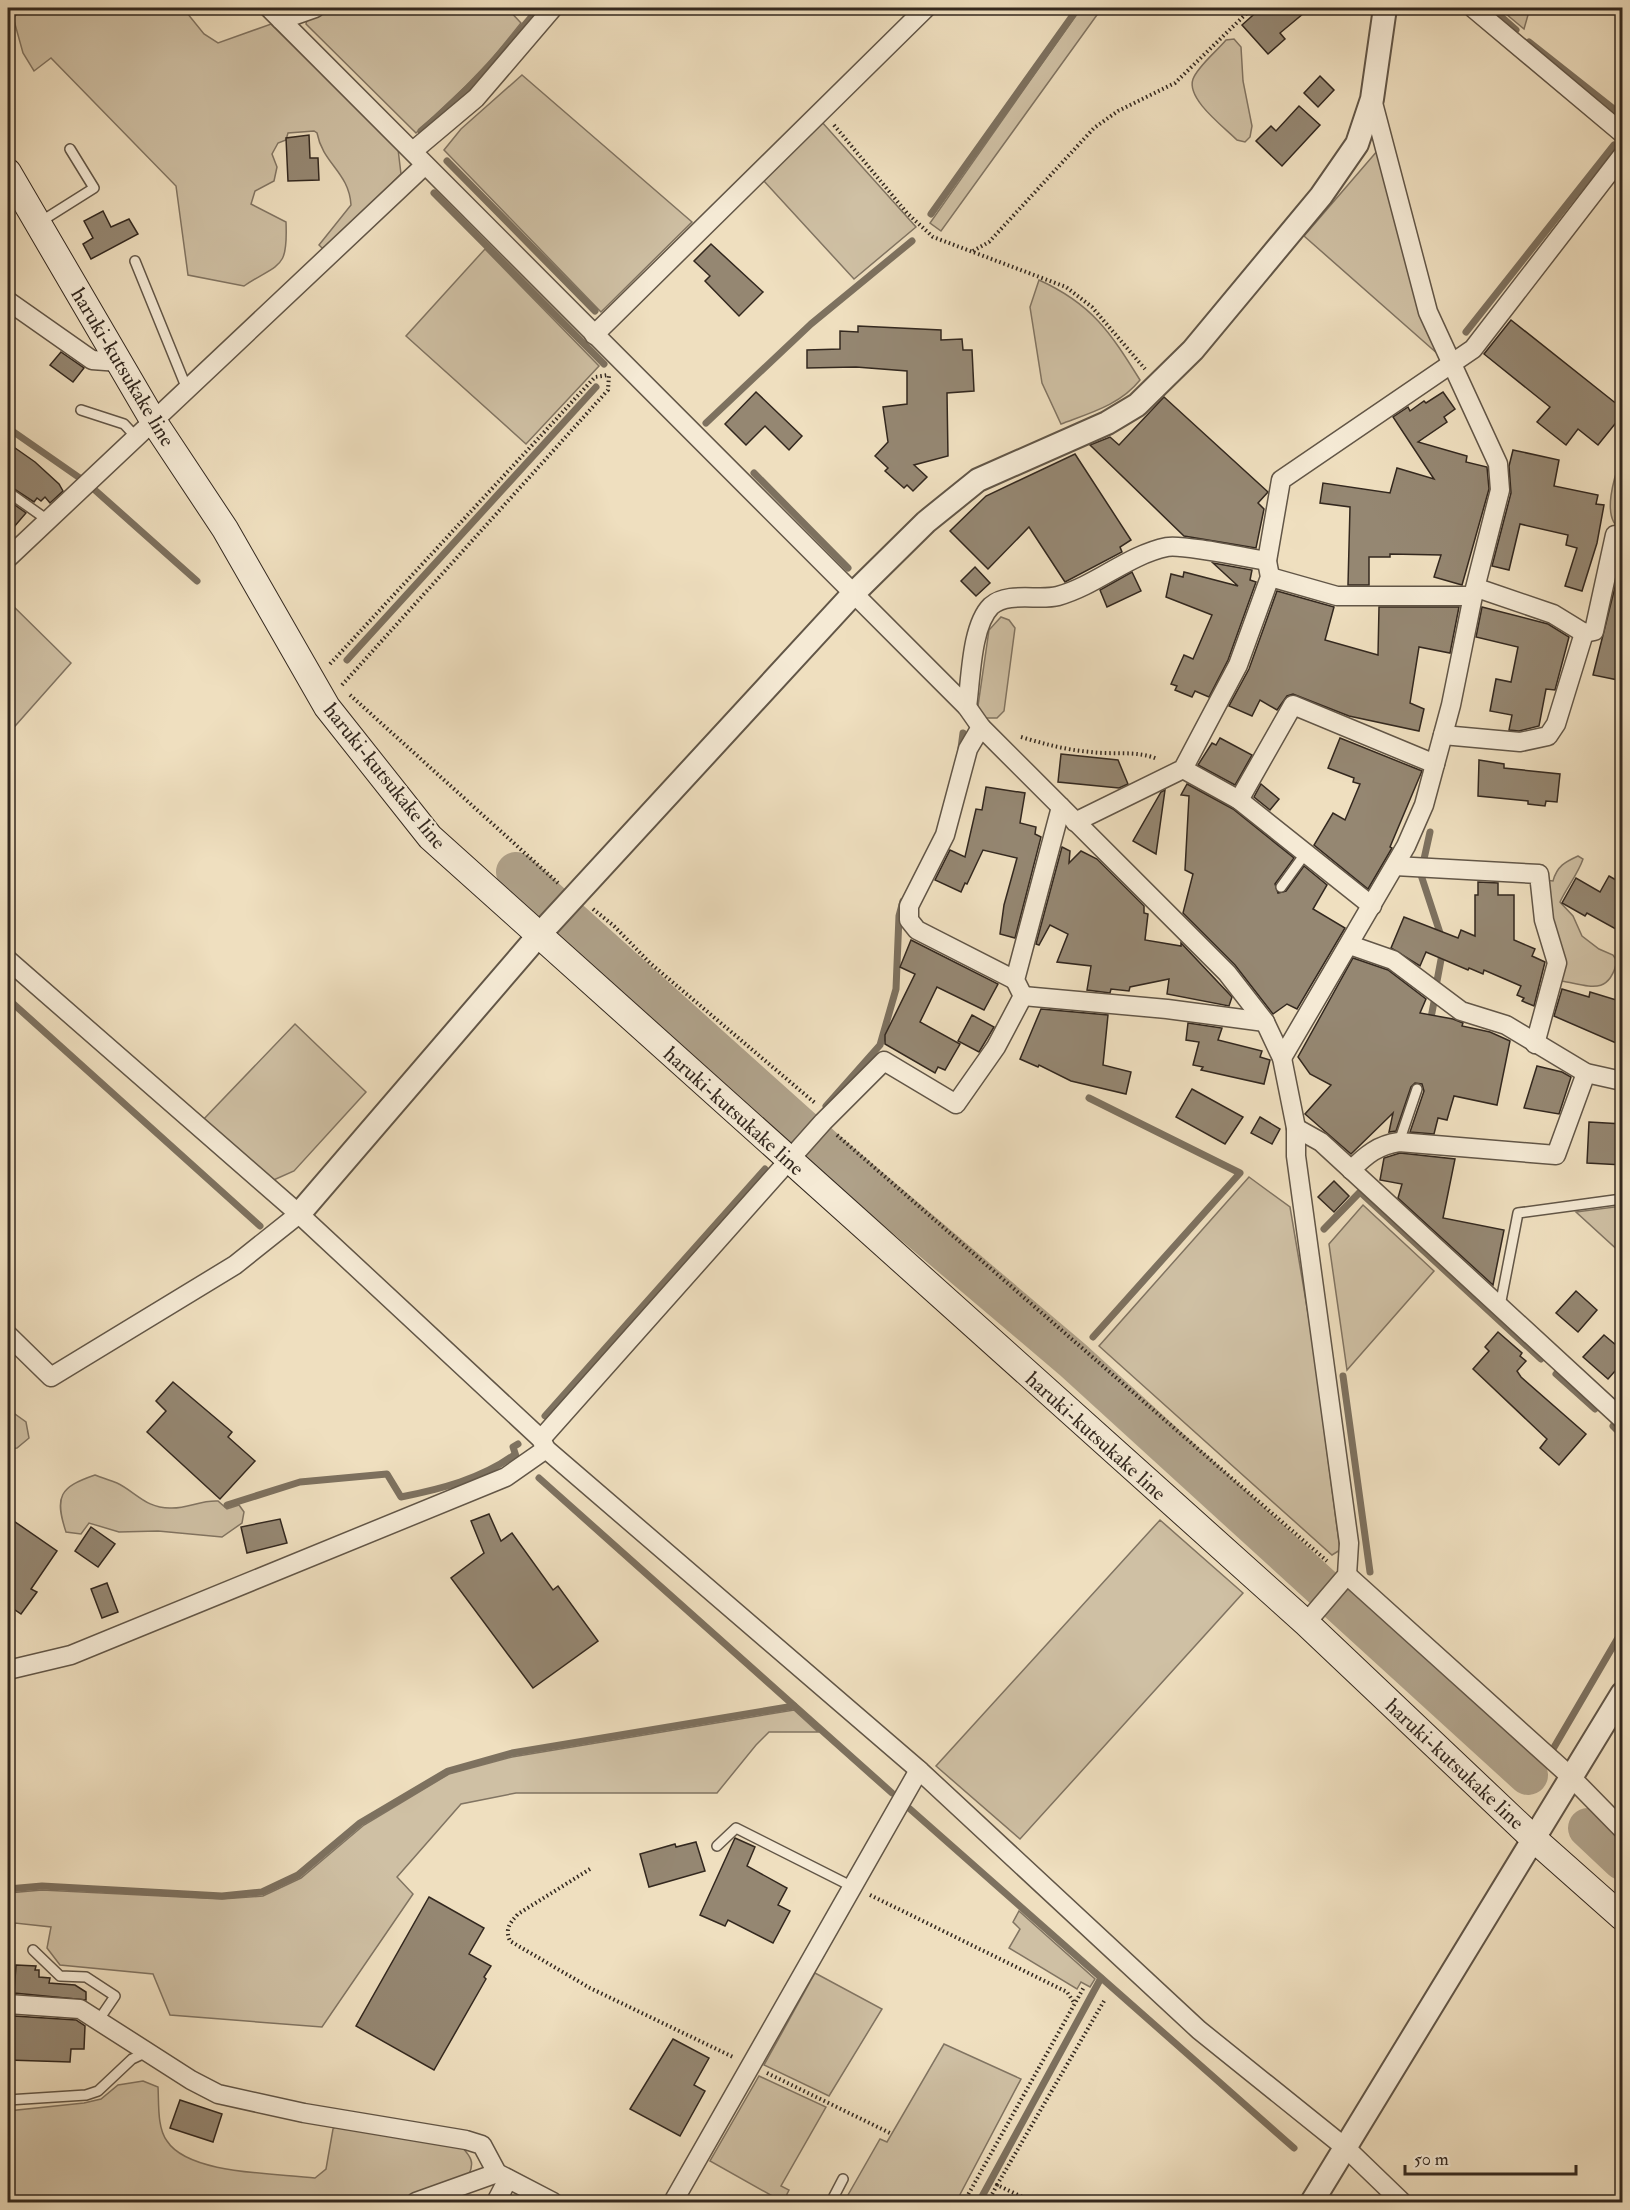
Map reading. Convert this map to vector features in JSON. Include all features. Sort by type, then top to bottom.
[{"type":"main road","name":"haruki-kutsukake line","points":[[8,172],[119,362],[146,430],[225,530],[319,694],[430,837],[1306,1623],[1534,1839],[1623,1917]]},
{"type":"street","points":[[275,14],[315,8]]},
{"type":"street","points":[[8,558],[188,391],[419,158],[476,98],[553,8]]},
{"type":"street","points":[[594,334],[926,8]]},
{"type":"street","points":[[8,1335],[51,1377],[235,1264],[299,1214],[538,936],[853,594],[926,522],[978,480],[1107,423],[1137,405],[1160,385],[1193,350],[1321,196],[1356,144],[1372,99],[1385,8]]},
{"type":"street","points":[[1473,8],[1623,133]]},
{"type":"street","points":[[275,14],[594,334],[615,369],[853,594],[966,707],[985,731],[1227,973],[1265,1022],[1282,1058],[1296,1128],[1296,1156],[1349,1543],[1347,1571],[1306,1623]]},
{"type":"street","points":[[1282,1058],[1395,866],[1424,806],[1462,656],[1500,490],[1498,464],[1428,312],[1372,99]]},
{"type":"street","points":[[1076,822],[1177,772],[1238,665],[1269,569],[1281,480],[1473,349],[1623,156]]},
{"type":"street","points":[[8,301],[92,360],[119,362]]},
{"type":"street","points":[[966,707],[978,624],[992,605],[1012,598],[1063,594],[1079,589],[1134,558],[1169,546],[1269,569],[1337,596],[1475,592],[1552,614],[1584,633],[1593,631],[1615,535],[1623,536]]},
{"type":"street","points":[[1443,735],[1520,742],[1548,736],[1556,724],[1584,633]]},
{"type":"street","points":[[1239,800],[1293,705],[1435,764]]},
{"type":"street","points":[[985,731],[968,749],[945,835],[909,906],[909,920],[917,930],[1019,988],[1265,1022]]},
{"type":"street","points":[[1177,772],[1239,800],[1372,906]]},
{"type":"street","points":[[8,1670],[71,1655],[298,1560],[506,1477],[543,1444],[789,1160],[884,1061],[956,1104],[996,1047],[1019,988],[1061,807]]},
{"type":"street","points":[[1395,866],[1539,874],[1544,920],[1557,963],[1535,1044]]},
{"type":"street","points":[[1350,945],[1393,960],[1461,1011],[1506,1025],[1586,1073],[1623,1081]]},
{"type":"street","points":[[8,960],[299,1214],[543,1444],[919,1770],[1199,2030],[1347,2149],[1402,2202]]},
{"type":"street","points":[[1351,1170],[1370,1152],[1384,1144],[1399,1142],[1556,1155],[1586,1073]]},
{"type":"street","points":[[1296,1128],[1321,1142],[1623,1419]]},
{"type":"street","points":[[1347,1571],[1570,1776],[1623,1829]]},
{"type":"street","points":[[1312,2202],[1347,2149],[1570,1776],[1623,1694]]},
{"type":"street","points":[[673,2202],[919,1770]]},
{"type":"street","points":[[8,2004],[80,2009],[218,2094],[304,2113],[466,2140],[482,2145],[502,2176],[554,2202]]},
{"type":"street","points":[[416,2202],[502,2176]]},
{"type":"street","points":[[496,2202],[502,2176]]},
{"type":"lane","points":[[38,224],[94,188],[70,149]]},
{"type":"lane","points":[[135,261],[188,391]]},
{"type":"lane","points":[[81,410],[146,430]]},
{"type":"lane","points":[[8,492],[49,521]]},
{"type":"lane","points":[[1281,887],[1305,854]]},
{"type":"lane","points":[[1399,1142],[1417,1089]]},
{"type":"lane","points":[[1500,1306],[1518,1212],[1623,1199]]},
{"type":"lane","points":[[717,1846],[736,1828],[853,1887]]},
{"type":"lane","points":[[33,1950],[60,1976],[86,1977],[115,1996],[98,2021]]},
{"type":"lane","points":[[8,2100],[98,2091],[132,2060],[147,2052]]},
{"type":"lane","points":[[831,2202],[843,2179]]},
{"type":"path","points":[[972,251],[989,242],[1094,128],[1118,111],[1175,83],[1252,8]]},
{"type":"path","points":[[821,112],[847,137],[907,213],[933,237],[1040,276],[1081,297],[1160,385]]},
{"type":"path","points":[[319,694],[595,377],[615,369]]},
{"type":"path","points":[[319,694],[608,390],[615,369]]},
{"type":"path","points":[[985,731],[998,730],[1048,747],[1149,755],[1177,772]]},
{"type":"path","points":[[823,1122],[1330,1564],[1347,1571]]},
{"type":"path","points":[[590,1869],[518,1914],[510,1923],[507,1932],[510,1941],[590,1988],[890,2133]]},
{"type":"path","points":[[853,1887],[1067,1992],[1075,2004]]},
{"type":"path","points":[[964,2202],[1084,1987]]},
{"type":"path","points":[[988,2202],[1104,2001]]},
{"type":"path","points":[[997,2185],[1034,2202]]},
{"type":"shaded area","points":[[20,8],[183,8],[204,34],[218,43],[271,24],[398,149],[401,174],[328,246],[322,248],[319,245],[351,205],[349,194],[346,184],[320,144],[317,133],[314,131],[288,133],[286,140],[278,143],[272,154],[277,167],[274,181],[255,191],[251,204],[286,222],[285,249],[279,263],[244,286],[188,275],[176,186],[51,58],[34,71],[23,53],[13,17]]},
{"type":"shaded area","points":[[333,8],[507,8],[521,23],[483,70],[416,133],[306,24],[308,15]]},
{"type":"shaded area","points":[[1081,8],[1102,8],[941,231],[930,223]]},
{"type":"shaded area","points":[[1499,8],[1530,8],[1524,29]]},
{"type":"shaded area","points":[[1234,39],[1241,47],[1243,81],[1252,126],[1250,137],[1245,142],[1237,140],[1207,112],[1200,104],[1192,87],[1195,74],[1203,64],[1226,40]]},
{"type":"shaded area","points":[[522,75],[692,222],[601,312],[444,150],[461,129]]},
{"type":"shaded area","points":[[821,121],[916,227],[854,279],[763,180]]},
{"type":"shaded area","points":[[1378,150],[1439,355],[1304,236]]},
{"type":"shaded area","points":[[485,249],[599,366],[526,444],[406,336]]},
{"type":"shaded area","points":[[1039,280],[1073,299],[1098,321],[1140,380],[1114,402],[1061,424],[1042,383],[1030,307]]},
{"type":"shaded area","points":[[1622,455],[1622,530],[1611,516],[1610,506],[1613,483]]},
{"type":"shaded area","points":[[8,601],[71,663],[8,734]]},
{"type":"shaded area","points":[[1001,617],[1009,620],[1015,628],[1004,711],[997,718],[983,718],[978,706],[989,630]]},
{"type":"shaded area","points":[[1578,856],[1583,859],[1581,865],[1560,902],[1573,916],[1582,936],[1599,949],[1613,955],[1617,961],[1609,980],[1597,986],[1562,981],[1545,880],[1553,881],[1562,865]]},
{"type":"shaded area","points":[[295,1024],[366,1092],[294,1171],[269,1182],[201,1122]]},
{"type":"shaded area","points":[[1249,1177],[1290,1207],[1312,1337],[1340,1550],[1332,1555],[1099,1346]]},
{"type":"shaded area","points":[[1363,1205],[1434,1271],[1347,1370],[1329,1244]]},
{"type":"shaded area","points":[[1622,1206],[1622,1254],[1576,1212]]},
{"type":"shaded area","points":[[8,1409],[26,1422],[29,1438],[17,1448],[8,1449]]},
{"type":"shaded area","points":[[95,1475],[117,1483],[148,1503],[163,1508],[178,1508],[212,1501],[218,1501],[227,1509],[239,1505],[244,1512],[242,1523],[222,1537],[158,1531],[119,1532],[89,1523],[81,1534],[66,1532],[61,1510],[63,1494],[74,1484]]},
{"type":"shaded area","points":[[1160,1520],[1243,1593],[1020,1839],[936,1766]]},
{"type":"shaded area","points":[[794,1710],[818,1732],[769,1732],[717,1793],[516,1793],[461,1804],[397,1877],[413,1894],[322,2027],[170,2015],[153,1974],[60,1965],[47,1948],[51,1927],[15,1923],[8,1998],[8,1893],[42,1890],[222,1899],[263,1896],[301,1878],[364,1825],[449,1774],[512,1757]]},
{"type":"shaded area","points":[[1019,1911],[1095,1979],[1090,1987],[1081,1982],[1077,1989],[1009,1948],[1020,1929],[1013,1922]]},
{"type":"shaded area","points":[[815,1973],[882,2009],[829,2096],[764,2065]]},
{"type":"shaded area","points":[[944,2044],[1021,2079],[956,2202],[844,2202],[880,2139],[887,2142]]},
{"type":"shaded area","points":[[759,2076],[826,2107],[781,2186],[789,2190],[783,2202],[710,2161]]},
{"type":"shaded area","points":[[143,2081],[158,2087],[160,2122],[167,2141],[178,2152],[213,2166],[257,2173],[315,2178],[326,2169],[333,2129],[338,2125],[462,2147],[471,2159],[471,2170],[469,2174],[391,2202],[8,2202],[8,2111],[84,2103],[101,2099],[118,2085]]},
{"type":"building","points":[[1261,8],[1310,8],[1280,33],[1285,39],[1268,54],[1242,25]]},
{"type":"building","points":[[1320,76],[1334,90],[1318,107],[1304,93]]},
{"type":"building","points":[[1299,106],[1320,125],[1282,166],[1256,141],[1271,126],[1276,131]]},
{"type":"building","points":[[309,135],[310,158],[318,158],[319,180],[288,181],[286,138]]},
{"type":"building","points":[[103,211],[111,227],[129,219],[138,234],[91,259],[83,244],[93,238],[84,221]]},
{"type":"building","points":[[711,244],[763,292],[739,316],[705,281],[710,276],[694,261]]},
{"type":"building","points":[[1511,320],[1623,409],[1623,414],[1598,445],[1578,429],[1566,445],[1537,422],[1550,407],[1484,354]]},
{"type":"building","points":[[858,326],[941,330],[941,340],[962,339],[963,350],[972,350],[974,391],[947,393],[948,456],[914,465],[927,477],[913,491],[907,485],[904,488],[885,471],[888,468],[875,456],[888,442],[883,407],[907,404],[907,371],[856,367],[807,368],[807,350],[840,349],[840,331],[858,332]]},
{"type":"building","points":[[61,352],[84,368],[73,382],[50,365]]},
{"type":"building","points":[[756,392],[802,436],[789,450],[765,426],[746,445],[725,424]]},
{"type":"building","points":[[1443,392],[1455,409],[1444,417],[1447,422],[1418,442],[1467,456],[1466,462],[1487,467],[1489,489],[1462,585],[1434,577],[1441,555],[1390,554],[1390,557],[1369,557],[1369,585],[1348,585],[1350,507],[1320,503],[1323,483],[1390,493],[1397,468],[1434,479],[1393,417],[1408,407],[1410,411],[1424,401],[1426,403]]},
{"type":"building","points":[[1164,397],[1268,492],[1258,503],[1264,509],[1256,548],[1184,536],[1090,445],[1110,437],[1119,445]]},
{"type":"building","points":[[8,443],[35,462],[59,484],[63,491],[50,503],[45,497],[41,501],[37,498],[34,502],[8,485]]},
{"type":"building","points":[[1513,450],[1559,460],[1554,486],[1598,495],[1596,504],[1604,505],[1597,543],[1582,591],[1565,586],[1577,548],[1566,545],[1568,535],[1520,524],[1509,570],[1492,566],[1511,493],[1509,466]]},
{"type":"building","points":[[1075,454],[1131,540],[1120,547],[1122,552],[1065,582],[1029,527],[988,569],[950,531],[986,496]]},
{"type":"building","points":[[8,500],[26,513],[8,534]]},
{"type":"building","points":[[1213,563],[1252,570],[1250,580],[1256,582],[1228,660],[1209,697],[1195,691],[1192,697],[1175,690],[1177,686],[1171,684],[1184,655],[1193,659],[1212,615],[1166,597],[1171,574],[1183,577],[1184,572],[1238,586]]},
{"type":"building","points":[[975,567],[990,583],[976,596],[961,581]]},
{"type":"building","points":[[1619,571],[1623,571],[1623,681],[1593,675]]},
{"type":"building","points":[[1132,572],[1141,591],[1107,607],[1100,590]]},
{"type":"building","points":[[1277,591],[1334,607],[1325,640],[1378,655],[1379,607],[1459,607],[1450,653],[1419,647],[1410,703],[1424,709],[1419,731],[1349,716],[1293,694],[1287,696],[1277,710],[1260,700],[1252,716],[1229,706],[1249,669]]},
{"type":"building","points":[[1482,607],[1548,624],[1569,637],[1555,690],[1546,689],[1539,726],[1519,731],[1509,730],[1512,715],[1490,711],[1496,679],[1511,682],[1518,647],[1476,637]]},
{"type":"building","points":[[1220,738],[1252,755],[1235,785],[1198,765],[1212,743],[1216,745]]},
{"type":"building","points":[[1340,738],[1422,771],[1390,847],[1392,848],[1368,889],[1314,845],[1333,813],[1345,820],[1360,784],[1353,782],[1354,778],[1328,768]]},
{"type":"building","points":[[1061,754],[1118,760],[1128,784],[1119,788],[1058,782]]},
{"type":"building","points":[[1479,760],[1504,764],[1504,768],[1560,774],[1557,802],[1546,801],[1545,806],[1528,804],[1528,801],[1478,796]]},
{"type":"building","points":[[1187,784],[1233,809],[1294,858],[1275,884],[1278,893],[1286,891],[1304,866],[1327,885],[1313,909],[1345,928],[1297,1009],[1287,1004],[1273,1014],[1235,965],[1183,913],[1193,874],[1185,870],[1189,796],[1181,795]]},
{"type":"building","points":[[1261,784],[1279,799],[1270,810],[1254,797]]},
{"type":"building","points":[[986,787],[1025,793],[1020,823],[1036,827],[1035,834],[1041,837],[1015,938],[1000,934],[1004,905],[1017,858],[983,850],[961,892],[935,880],[950,850],[965,857],[976,809],[982,810]]},
{"type":"building","points":[[1165,790],[1156,854],[1133,841],[1161,792]]},
{"type":"building","points":[[1062,847],[1070,851],[1069,863],[1081,851],[1097,859],[1144,906],[1144,913],[1148,914],[1145,940],[1181,946],[1181,943],[1232,997],[1229,1006],[1167,994],[1169,979],[1130,987],[1129,991],[1111,989],[1110,993],[1087,990],[1091,966],[1057,962],[1068,934],[1050,925],[1039,945],[1036,944]]},
{"type":"building","points":[[1609,876],[1623,884],[1623,933],[1587,913],[1585,916],[1562,903],[1576,878],[1600,892]]},
{"type":"building","points":[[1478,882],[1498,883],[1498,895],[1514,895],[1514,940],[1535,949],[1532,956],[1545,962],[1534,1006],[1522,1001],[1524,998],[1517,995],[1521,986],[1484,970],[1483,974],[1469,968],[1468,970],[1426,952],[1420,966],[1391,948],[1404,917],[1458,938],[1461,930],[1475,936],[1475,895],[1478,895]]},
{"type":"building","points":[[911,940],[998,984],[984,1010],[937,987],[920,1022],[960,1044],[945,1070],[938,1067],[935,1073],[885,1044],[885,1035],[915,974],[900,967]]},
{"type":"building","points":[[1353,958],[1388,970],[1426,999],[1420,1013],[1453,1019],[1463,1023],[1462,1026],[1490,1032],[1510,1041],[1497,1105],[1454,1096],[1447,1120],[1438,1118],[1434,1134],[1410,1132],[1424,1091],[1422,1084],[1415,1083],[1411,1087],[1396,1131],[1389,1132],[1393,1113],[1351,1154],[1305,1114],[1331,1085],[1310,1074],[1298,1057]]},
{"type":"building","points":[[1562,989],[1589,997],[1590,992],[1623,1002],[1623,1030],[1620,1029],[1616,1043],[1554,1016]]},
{"type":"building","points":[[1041,1009],[1108,1015],[1103,1065],[1131,1072],[1126,1094],[1071,1081],[1039,1065],[1038,1067],[1020,1059]]},
{"type":"building","points":[[972,1015],[994,1027],[979,1052],[958,1041]]},
{"type":"building","points":[[1188,1023],[1222,1028],[1218,1040],[1262,1051],[1260,1057],[1270,1060],[1264,1084],[1201,1070],[1203,1067],[1193,1065],[1199,1042],[1186,1040]]},
{"type":"building","points":[[1537,1066],[1562,1072],[1571,1077],[1559,1114],[1524,1108]]},
{"type":"building","points":[[1192,1089],[1243,1117],[1225,1144],[1176,1117]]},
{"type":"building","points":[[1260,1117],[1280,1129],[1272,1144],[1251,1133]]},
{"type":"building","points":[[1589,1122],[1623,1124],[1623,1165],[1587,1163]]},
{"type":"building","points":[[1400,1153],[1455,1159],[1443,1218],[1504,1230],[1493,1285],[1398,1198],[1402,1184],[1380,1180],[1384,1158]]},
{"type":"building","points":[[1334,1181],[1349,1196],[1334,1212],[1318,1197]]},
{"type":"building","points":[[1576,1291],[1597,1310],[1578,1332],[1556,1313]]},
{"type":"building","points":[[1498,1332],[1522,1353],[1520,1356],[1526,1361],[1517,1371],[1521,1377],[1586,1434],[1559,1465],[1540,1448],[1547,1439],[1473,1369],[1489,1351],[1485,1347]]},
{"type":"building","points":[[1604,1335],[1623,1351],[1623,1362],[1608,1379],[1583,1357]]},
{"type":"building","points":[[173,1382],[232,1432],[228,1437],[255,1461],[220,1499],[147,1432],[166,1411],[156,1401]]},
{"type":"building","points":[[489,1514],[501,1541],[512,1533],[553,1590],[558,1586],[598,1641],[533,1688],[451,1578],[484,1553],[471,1521]]},
{"type":"building","points":[[8,1517],[57,1551],[31,1589],[37,1592],[21,1614],[8,1605]]},
{"type":"building","points":[[280,1519],[287,1543],[247,1553],[241,1527]]},
{"type":"building","points":[[91,1527],[115,1544],[98,1567],[75,1551]]},
{"type":"building","points":[[107,1583],[118,1612],[102,1618],[91,1589]]},
{"type":"building","points":[[735,1838],[755,1847],[747,1866],[787,1888],[778,1905],[790,1911],[773,1943],[728,1920],[725,1926],[700,1915]]},
{"type":"building","points":[[696,1842],[705,1871],[649,1887],[640,1854],[675,1844],[676,1847]]},
{"type":"building","points":[[429,1897],[484,1928],[469,1954],[491,1966],[484,1977],[486,1979],[434,2070],[356,2026]]},
{"type":"building","points":[[16,1965],[36,1966],[35,1970],[39,1970],[39,1977],[50,1978],[49,1983],[75,1985],[86,1992],[86,2000],[14,1993]]},
{"type":"building","points":[[14,2016],[76,2020],[85,2026],[84,2049],[71,2049],[70,2062],[8,2060],[8,2035],[13,2037]]},
{"type":"building","points":[[673,2039],[709,2058],[694,2085],[705,2091],[680,2136],[630,2109]]},
{"type":"building","points":[[180,2100],[222,2114],[213,2142],[170,2128]]},
{"type":"waterway","points":[[421,131],[468,87],[539,8]]},
{"type":"waterway","points":[[931,214],[1078,8]]},
{"type":"waterway","points":[[1491,8],[1516,30]]},
{"type":"waterway","points":[[1529,42],[1615,110]]},
{"type":"waterway","points":[[1466,332],[1614,145]]},
{"type":"waterway","points":[[447,161],[595,311]]},
{"type":"waterway","points":[[434,193],[604,364]]},
{"type":"waterway","points":[[706,423],[811,324],[912,241]]},
{"type":"waterway","points":[[347,660],[596,387]]},
{"type":"waterway","points":[[8,428],[87,483],[197,581]]},
{"type":"waterway","points":[[754,473],[848,568]]},
{"type":"waterway","points":[[961,748],[963,733]]},
{"type":"waterway","points":[[1424,859],[1430,832]]},
{"type":"waterway","points":[[516,872],[829,1153],[1073,1360],[1528,1775]]},
{"type":"waterway","points":[[1421,875],[1442,939]]},
{"type":"waterway","points":[[826,1106],[880,1045],[896,989],[899,916],[903,901]]},
{"type":"waterway","points":[[1437,981],[1443,949]]},
{"type":"waterway","points":[[8,999],[260,1226]]},
{"type":"waterway","points":[[1430,1023],[1434,1002]]},
{"type":"waterway","points":[[1089,1098],[1240,1173],[1093,1337]]},
{"type":"waterway","points":[[791,1140],[811,1117]]},
{"type":"waterway","points":[[545,1416],[765,1169]]},
{"type":"waterway","points":[[1324,1229],[1360,1192],[1541,1359]]},
{"type":"waterway","points":[[1556,1374],[1595,1409]]},
{"type":"waterway","points":[[1343,1376],[1370,1572]]},
{"type":"waterway","points":[[1613,1426],[1622,1435]]},
{"type":"waterway","points":[[516,1456],[513,1447],[518,1444]]},
{"type":"waterway","points":[[227,1505],[300,1482],[387,1474],[401,1497],[474,1477],[514,1455]]},
{"type":"waterway","points":[[539,1478],[892,1793]]},
{"type":"waterway","points":[[1553,1749],[1622,1631]]},
{"type":"waterway","points":[[1395,1634],[1407,1663]]},
{"type":"waterway","points":[[8,1889],[42,1886],[222,1896],[262,1892],[298,1875],[360,1823],[448,1771],[512,1753],[794,1706]]},
{"type":"waterway","points":[[910,1809],[1294,2148]]},
{"type":"waterway","points":[[1588,1828],[1622,1860]]},
{"type":"waterway","points":[[979,2202],[1101,1978]]}]
